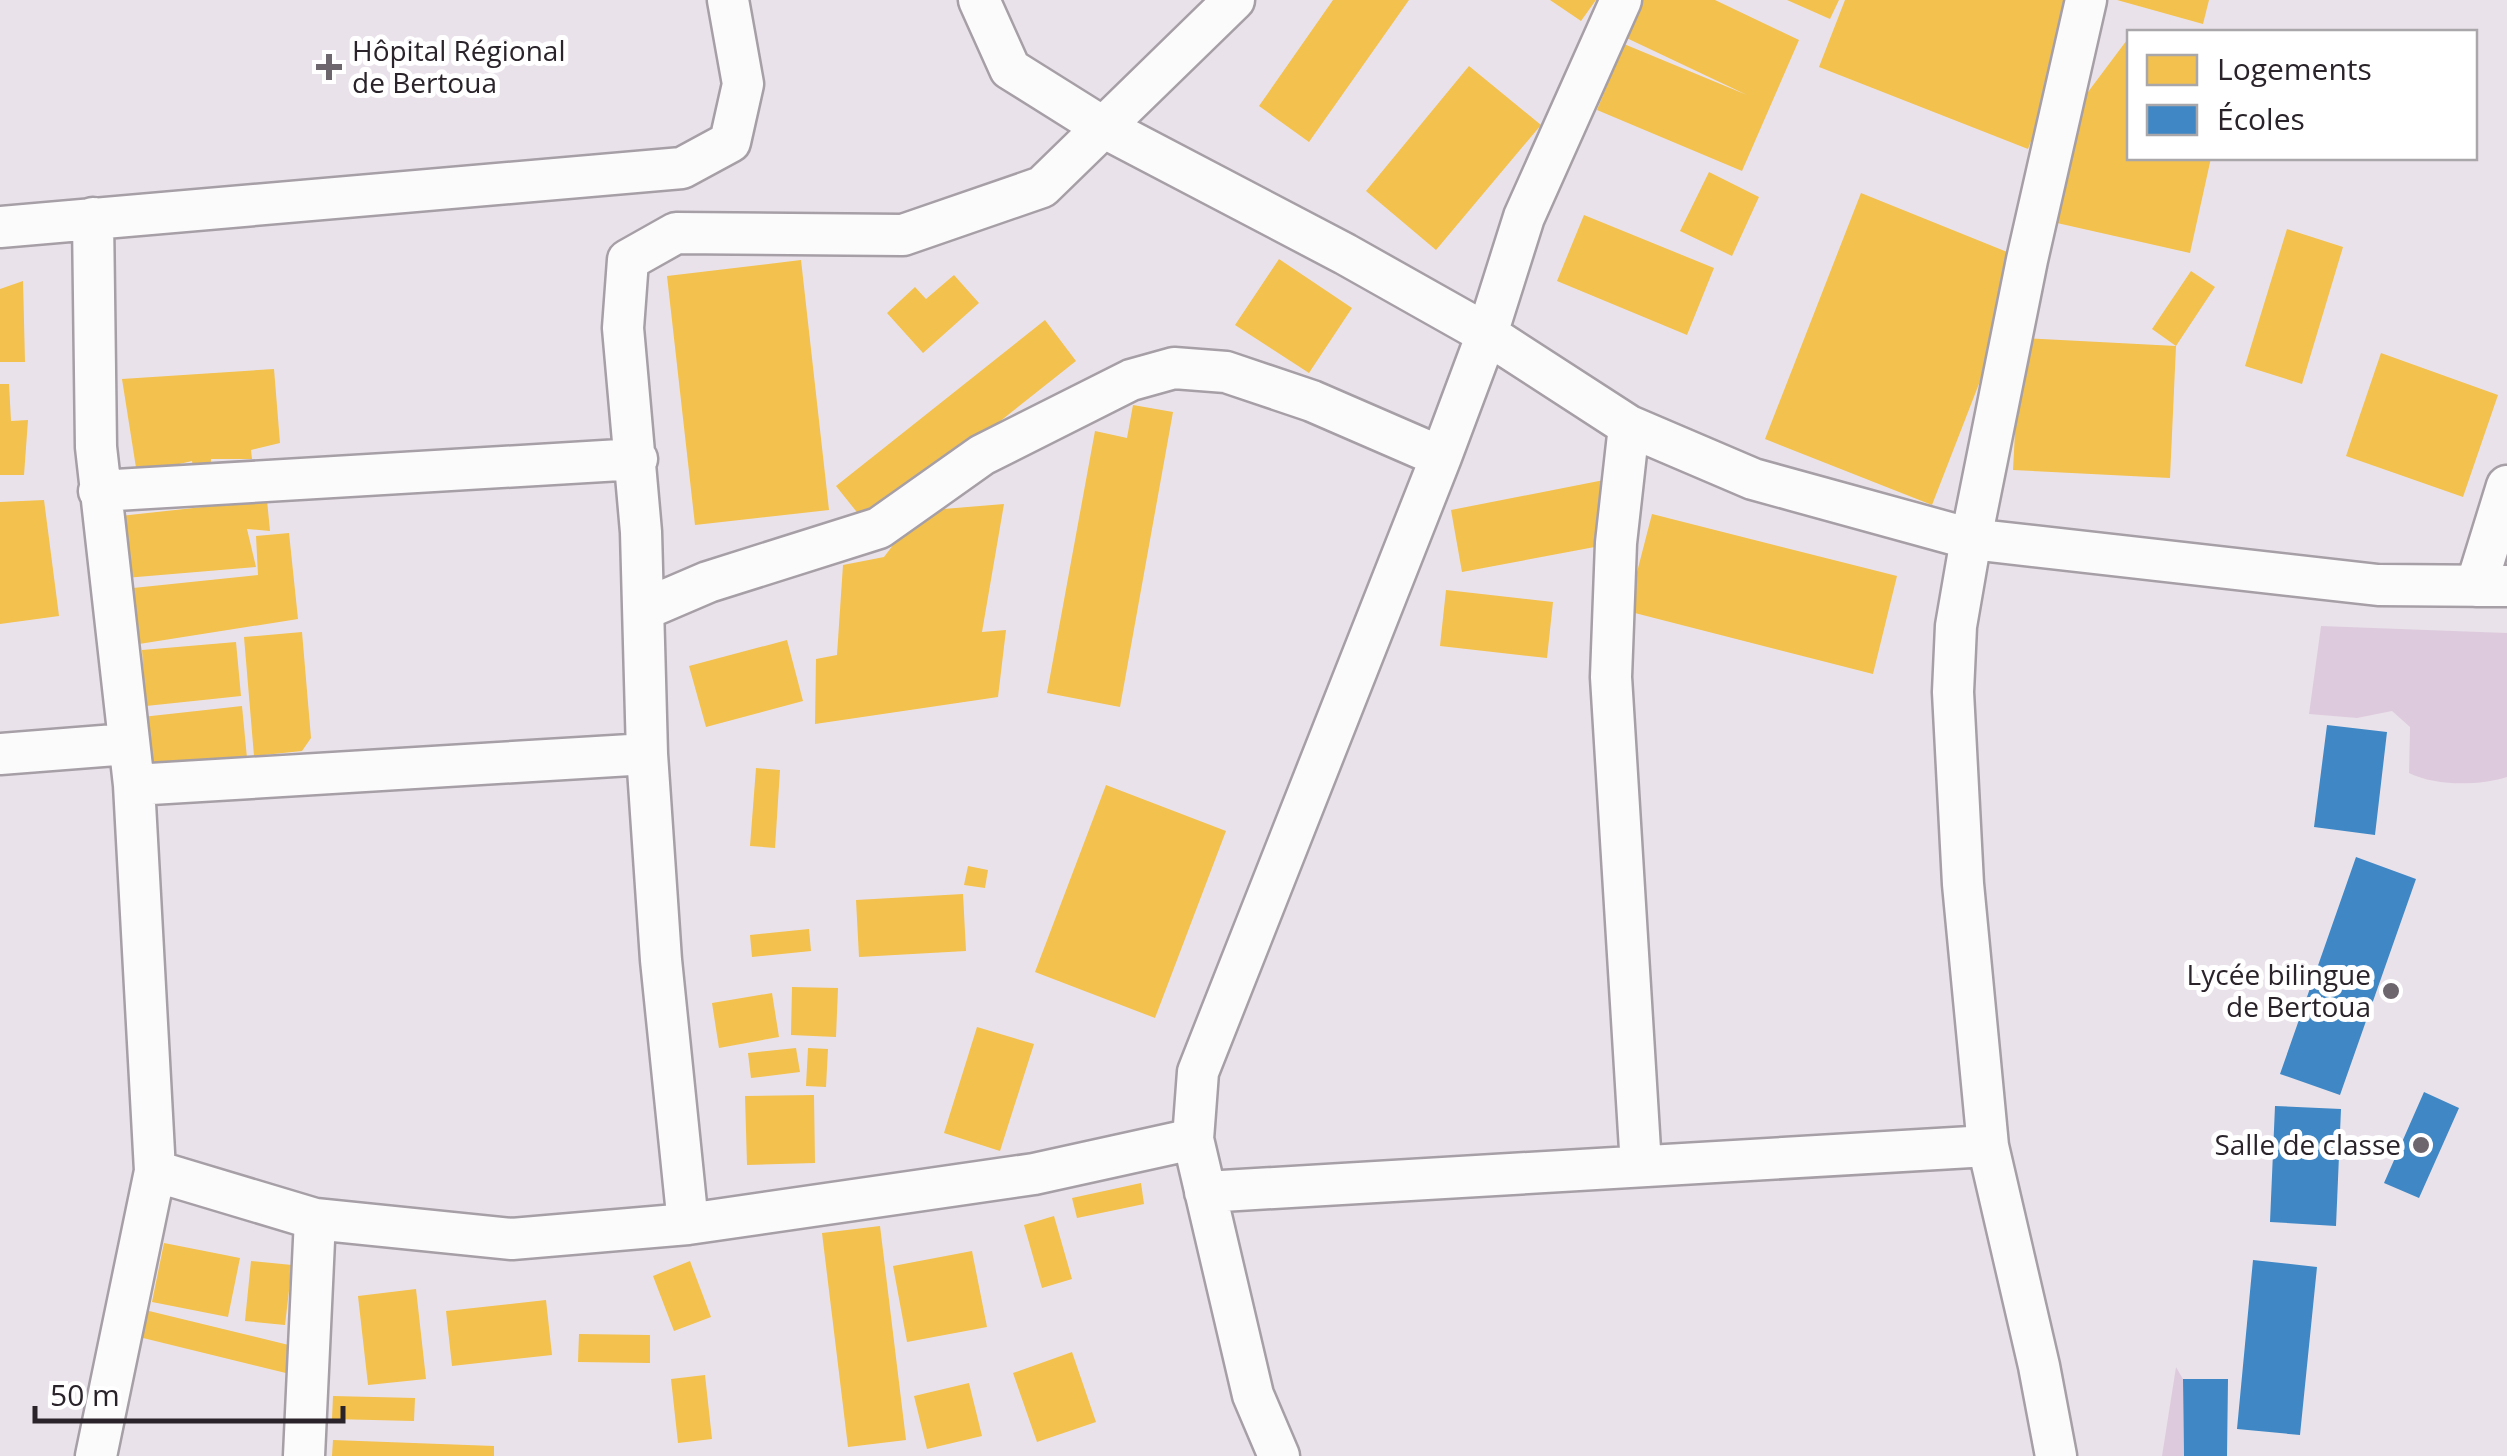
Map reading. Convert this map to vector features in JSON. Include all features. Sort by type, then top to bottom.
[{"type":"street","points":[[0,227],[682,168],[730,142],[744,84],[728,0]]},
{"type":"street","points":[[979,0],[1010,69],[1101,126],[1345,254],[1486,334],[1629,426],[1753,479],[1970,539],[2378,585],[2491,586],[2507,486]]},
{"type":"street","points":[[688,1224],[661,960],[646,754],[645,609],[637,458],[623,328],[628,260],[676,233],[904,235],[1042,187],[1234,0]]},
{"type":"street","points":[[1279,1456],[1252,1395],[1193,1139],[1198,1072],[1441,457],[1524,216],[1621,0]]},
{"type":"street","points":[[2056,1456],[1988,1146],[1962,884],[1953,692],[1956,626],[1970,539],[2086,0]]},
{"type":"street","points":[[92,218],[100,490],[134,785],[155,1171],[96,1456]]},
{"type":"street","points":[[645,609],[708,582],[878,528],[982,455],[1131,380],[1174,368],[1226,372],[1312,401],[1441,457]]},
{"type":"street","points":[[1629,426],[1616,543],[1611,677],[1640,1166]]},
{"type":"street","points":[[100,490],[637,458]]},
{"type":"street","points":[[0,754],[128,744]]},
{"type":"street","points":[[134,785],[646,754]]},
{"type":"street","points":[[155,1171],[315,1220],[512,1239],[688,1224],[1034,1174],[1193,1139]]},
{"type":"street","points":[[1205,1192],[1988,1146]]},
{"type":"street","points":[[304,1456],[315,1220]]},
{"type":"shaded area","points":[[2321,626],[2507,633],[2507,777],[2457,783],[2409,773],[2410,727],[2392,711],[2357,718],[2309,714]]},
{"type":"shaded area","points":[[2176,1367],[2183,1379],[2184,1456],[2162,1456]]},
{"type":"building: Logements","points":[[1333,0],[1409,0],[1309,142],[1259,106]]},
{"type":"building: Logements","points":[[1550,0],[1596,0],[1581,21]]},
{"type":"building: Logements","points":[[1631,0],[1715,0],[1799,40],[1742,171],[1597,110],[1624,44],[1747,95],[1616,33]]},
{"type":"building: Logements","points":[[1787,0],[1839,0],[1830,19]]},
{"type":"building: Logements","points":[[1845,0],[2085,0],[2028,149],[1819,67]]},
{"type":"building: Logements","points":[[2117,0],[2209,0],[2203,24]]},
{"type":"building: Logements","points":[[2127,40],[2127,160],[2211,160],[2190,253],[2057,223],[2078,122],[2070,116]]},
{"type":"building: Logements","points":[[1469,66],[1541,125],[1436,250],[1366,191]]},
{"type":"building: Logements","points":[[1709,172],[1759,197],[1732,256],[1680,231]]},
{"type":"building: Logements","points":[[1861,193],[2027,260],[1932,505],[1765,439]]},
{"type":"building: Logements","points":[[1584,215],[1714,268],[1687,335],[1557,281]]},
{"type":"building: Logements","points":[[2287,229],[2343,247],[2302,384],[2245,366]]},
{"type":"building: Logements","points":[[1279,259],[1352,308],[1309,373],[1235,325]]},
{"type":"building: Logements","points":[[801,260],[829,510],[695,525],[667,276]]},
{"type":"building: Logements","points":[[2191,271],[2215,287],[2176,346],[2152,329]]},
{"type":"building: Logements","points":[[954,275],[979,303],[923,353],[887,313],[915,287],[926,299]]},
{"type":"building: Logements","points":[[23,281],[25,362],[0,362],[0,289]]},
{"type":"building: Logements","points":[[1045,320],[1076,361],[868,526],[836,486]]},
{"type":"building: Logements","points":[[2020,338],[2176,346],[2170,478],[2013,470]]},
{"type":"building: Logements","points":[[2381,353],[2498,395],[2463,497],[2346,456]]},
{"type":"building: Logements","points":[[274,369],[280,443],[251,450],[252,459],[211,459],[210,477],[195,480],[192,461],[137,474],[122,379]]},
{"type":"building: Logements","points":[[0,384],[9,384],[11,421],[28,420],[24,475],[0,475]]},
{"type":"building: Logements","points":[[1133,405],[1173,412],[1120,707],[1047,693],[1095,431],[1127,438]]},
{"type":"building: Logements","points":[[1604,480],[1616,543],[1462,572],[1451,510]]},
{"type":"building: Logements","points":[[44,500],[59,616],[0,624],[0,502]]},
{"type":"building: Logements","points":[[267,500],[270,531],[247,529],[256,567],[125,578],[120,516]]},
{"type":"building: Logements","points":[[1004,504],[982,632],[1006,630],[998,697],[815,724],[816,659],[837,655],[843,565],[884,557],[919,511]]},
{"type":"building: Logements","points":[[1652,514],[1897,576],[1873,674],[1627,611]]},
{"type":"building: Logements","points":[[289,533],[298,619],[139,644],[133,588],[258,575],[256,536]]},
{"type":"building: Logements","points":[[1446,590],[1553,602],[1547,658],[1440,646]]},
{"type":"building: Logements","points":[[302,632],[311,738],[302,751],[254,756],[244,637]]},
{"type":"building: Logements","points":[[787,640],[803,701],[706,727],[689,666]]},
{"type":"building: Logements","points":[[236,642],[241,696],[146,706],[142,650]]},
{"type":"building: Logements","points":[[242,706],[247,758],[143,767],[142,717]]},
{"type":"building: Logements","points":[[756,768],[780,770],[775,848],[750,846]]},
{"type":"building: Logements","points":[[1106,785],[1226,831],[1155,1018],[1035,972]]},
{"type":"building: Logements","points":[[968,866],[988,870],[985,888],[964,885]]},
{"type":"building: Logements","points":[[963,894],[966,951],[859,957],[856,900]]},
{"type":"building: Logements","points":[[809,929],[811,951],[752,957],[750,935]]},
{"type":"building: Logements","points":[[792,987],[838,988],[836,1037],[791,1035]]},
{"type":"building: Logements","points":[[772,993],[779,1037],[719,1048],[712,1003]]},
{"type":"building: Logements","points":[[977,1027],[1034,1044],[1000,1151],[944,1133]]},
{"type":"building: Logements","points":[[796,1048],[800,1072],[751,1078],[748,1053]]},
{"type":"building: Logements","points":[[808,1048],[828,1049],[826,1087],[806,1086]]},
{"type":"building: Logements","points":[[814,1095],[815,1163],[747,1165],[745,1096]]},
{"type":"building: Logements","points":[[1141,1183],[1144,1204],[1077,1218],[1072,1198]]},
{"type":"building: Logements","points":[[1054,1216],[1072,1279],[1042,1288],[1024,1225]]},
{"type":"building: Logements","points":[[880,1226],[906,1440],[848,1447],[822,1233]]},
{"type":"building: Logements","points":[[164,1243],[240,1258],[228,1317],[152,1302]]},
{"type":"building: Logements","points":[[972,1251],[987,1327],[907,1342],[893,1266]]},
{"type":"building: Logements","points":[[251,1261],[292,1265],[285,1325],[245,1321]]},
{"type":"building: Logements","points":[[690,1261],[711,1317],[674,1331],[653,1276]]},
{"type":"building: Logements","points":[[416,1289],[426,1379],[368,1385],[358,1296]]},
{"type":"building: Logements","points":[[546,1300],[552,1355],[452,1366],[446,1311]]},
{"type":"building: Logements","points":[[145,1310],[301,1348],[294,1375],[139,1337]]},
{"type":"building: Logements","points":[[579,1334],[650,1335],[650,1363],[578,1362]]},
{"type":"building: Logements","points":[[1072,1352],[1096,1422],[1037,1442],[1013,1373]]},
{"type":"building: Logements","points":[[705,1375],[712,1439],[678,1443],[671,1379]]},
{"type":"building: Logements","points":[[969,1383],[982,1436],[927,1449],[914,1396]]},
{"type":"building: Logements","points":[[333,1396],[415,1398],[414,1421],[332,1419]]},
{"type":"building: Logements","points":[[333,1440],[494,1446],[494,1456],[332,1456]]},
{"type":"building: Écoles","points":[[2327,725],[2387,732],[2375,835],[2314,827]]},
{"type":"building: Écoles","points":[[2356,857],[2416,879],[2340,1095],[2280,1074]]},
{"type":"building: Écoles","name":"Salle de classe","points":[[2424,1092],[2459,1108],[2419,1198],[2384,1183]]},
{"type":"building: Écoles","points":[[2275,1106],[2341,1109],[2336,1226],[2270,1222]]},
{"type":"building: Écoles","points":[[2253,1260],[2317,1267],[2300,1435],[2237,1429]]},
{"type":"building: Écoles","points":[[2183,1379],[2228,1379],[2227,1456],[2184,1456]]},
{"type":"place","name":"Hôpital Régional de Bertoua","points":[[329,67]]},
{"type":"place","name":"Lycée bilingue de Bertoua","points":[[2391,991]]},
{"type":"place","name":"Salle de classe","points":[[2421,1145]]}]
